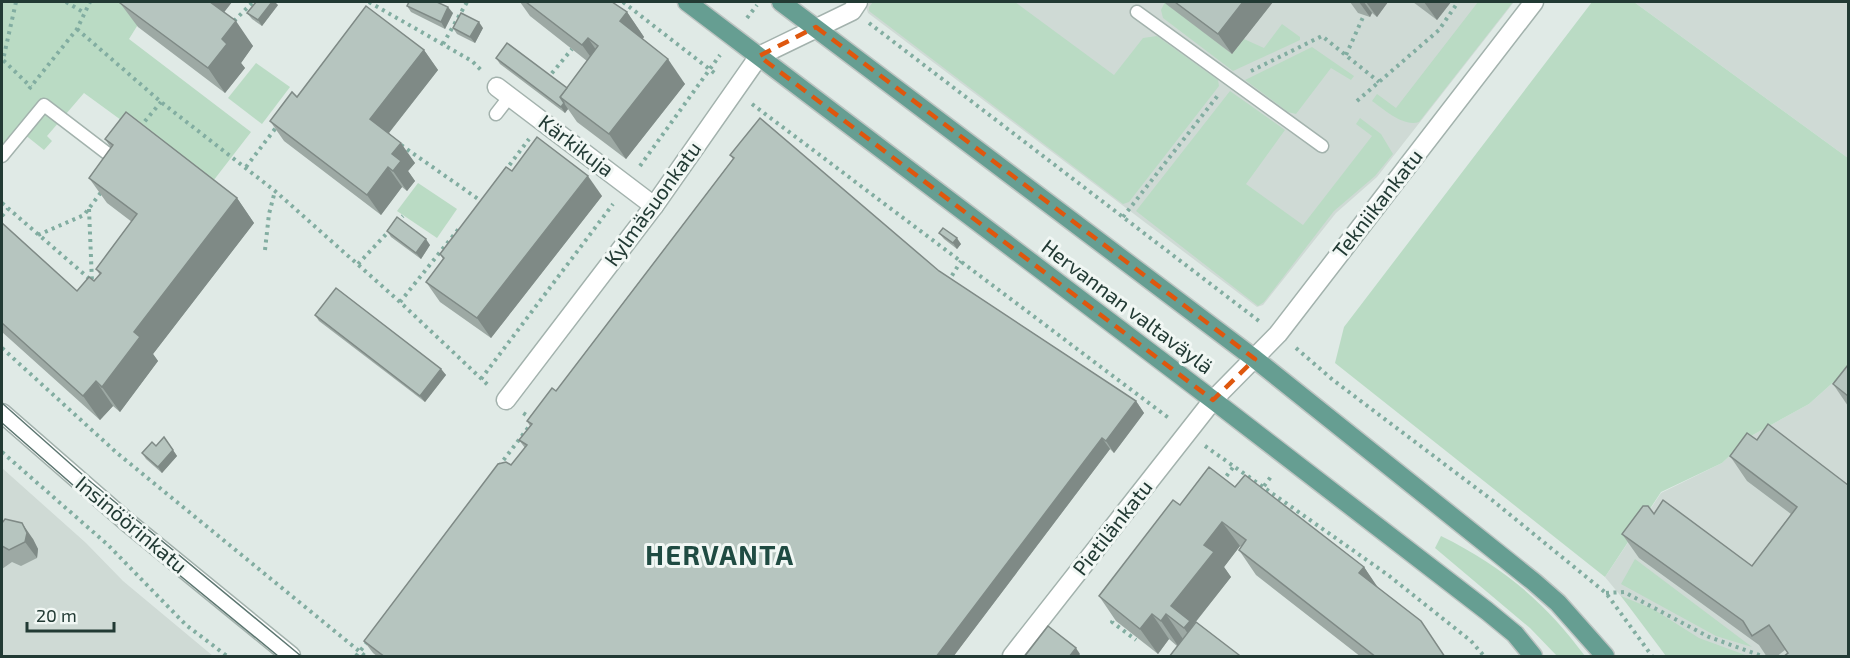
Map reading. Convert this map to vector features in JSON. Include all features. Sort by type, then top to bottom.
[{"type":"main road","name":"Hervannan valtaväylä","points":[[687,2],[1213,399],[1487,611],[1515,634],[1533,657]]},
{"type":"main road","name":"Hervannan valtaväylä","points":[[781,2],[1255,359],[1534,582],[1558,603],[1605,657]]},
{"type":"street","points":[[759,56],[852,10],[858,2]]},
{"type":"street","name":"Tekniikankatu","points":[[1213,399],[1278,334],[1534,2]]},
{"type":"street","name":"Kylmäsuonkatu","points":[[506,400],[654,206],[736,92],[759,56]]},
{"type":"street","name":"Kärkikuja","points":[[510,97],[654,206]]},
{"type":"street","name":"Pietilänkatu","points":[[1012,657],[1213,399]]},
{"type":"street","name":"Insinöörinkatu","points":[[2,413],[119,515],[291,657]]},
{"type":"lane","points":[[1137,12],[1322,146]]},
{"type":"lane","points":[[496,114],[510,97]]},
{"type":"lane","points":[[2,156],[44,105],[112,157]]},
{"type":"path","points":[[16,2],[3,60],[31,87]]},
{"type":"path","points":[[66,2],[83,12]]},
{"type":"path","points":[[24,96],[77,29],[83,12],[90,2]]},
{"type":"path","points":[[234,21],[253,2]]},
{"type":"path","points":[[363,11],[370,2],[443,44],[472,62],[510,97],[572,49]]},
{"type":"path","points":[[443,44],[467,2]]},
{"type":"path","points":[[623,2],[736,92],[1186,433],[1388,575],[1471,640],[1484,657]]},
{"type":"path","points":[[1356,101],[1439,30],[1458,2]]},
{"type":"path","points":[[1346,55],[1364,15]]},
{"type":"path","points":[[868,23],[1245,311]]},
{"type":"path","points":[[77,29],[161,102],[246,167],[358,264],[481,379],[534,420],[496,469]]},
{"type":"path","points":[[481,379],[710,69]]},
{"type":"path","points":[[38,235],[84,215],[115,175],[112,157],[161,102]]},
{"type":"path","points":[[246,167],[281,121]]},
{"type":"path","points":[[502,174],[543,121]]},
{"type":"path","points":[[400,144],[482,201]]},
{"type":"path","points":[[265,250],[269,214],[275,192]]},
{"type":"path","points":[[474,210],[488,192]]},
{"type":"path","points":[[2,203],[100,288]]},
{"type":"path","points":[[2,216],[8,208]]},
{"type":"path","points":[[89,208],[92,282]]},
{"type":"path","points":[[358,264],[404,216]]},
{"type":"path","points":[[400,302],[467,219]]},
{"type":"path","points":[[947,282],[961,261]]},
{"type":"path","points":[[2,348],[117,453],[358,654],[365,657]]},
{"type":"path","points":[[1323,368],[1333,380],[1492,500],[1606,593],[1652,657]]},
{"type":"path","points":[[2,452],[108,545],[186,625],[227,657]]},
{"type":"path","points":[[509,452],[519,458]]},
{"type":"path","points":[[1220,484],[1234,466]]},
{"type":"path","points":[[1606,593],[1624,592],[1709,637],[1762,657]]},
{"type":"path","points":[[1120,612],[1112,622],[1136,640]]},
{"type":"path","points":[[358,654],[371,637]]},
{"type":"highlighted area","points":[[816,27],[1255,359],[1213,400],[759,56]]},
{"type":"shaded area","points":[[870,2],[1514,2],[1377,177],[1336,213],[1263,305],[1257,307],[868,13],[866,7]]},
{"type":"shaded area","points":[[1634,2],[1848,2],[1848,158]]},
{"type":"shaded area","points":[[1848,369],[1848,656],[1666,656],[1648,629],[1605,577],[1661,493],[1722,463],[1751,436],[1809,404]]},
{"type":"shaded area","points":[[2,468],[86,543],[123,581],[213,656],[2,656]]},
{"type":"green space","points":[[2,2],[152,2],[129,39],[251,132],[210,185],[84,93],[47,136],[52,141],[44,150],[24,134],[2,164]]},
{"type":"green space","points":[[873,2],[1015,2],[1114,75],[1143,38],[1157,36],[1218,80],[1219,86],[1129,202],[1123,204],[869,11]]},
{"type":"green space","points":[[1165,2],[1232,54],[1244,39],[1264,48],[1282,24],[1300,37],[1300,40],[1233,71],[1163,18],[1161,10]]},
{"type":"green space","points":[[1478,2],[1513,2],[1419,122],[1401,120],[1372,101],[1377,94],[1396,108]]},
{"type":"green space","points":[[1592,2],[1634,2],[1848,158],[1848,369],[1809,404],[1751,436],[1722,463],[1661,492],[1605,577],[1335,363],[1344,327]]},
{"type":"green space","points":[[1312,47],[1354,76],[1351,80],[1331,68],[1296,114],[1288,112],[1245,80]]},
{"type":"green space","points":[[256,63],[290,87],[262,124],[228,98]]},
{"type":"green space","points":[[1230,91],[1285,130],[1246,184],[1303,225],[1372,136],[1356,124],[1360,118],[1381,134],[1393,154],[1375,176],[1334,211],[1264,302],[1258,306],[1136,211]]},
{"type":"green space","points":[[418,183],[457,209],[437,238],[397,211]]},
{"type":"green space","points":[[1441,536],[1484,560],[1521,587],[1554,619],[1585,656],[1557,656],[1530,628],[1435,548]]},
{"type":"green space","points":[[1635,559],[1752,647],[1716,636],[1621,584]]},
{"type":"green space","points":[[1621,596],[1653,609],[1699,638],[1748,656],[1666,656]]},
{"type":"building","points":[[121,2],[210,2],[236,21],[222,39],[227,44],[208,68]]},
{"type":"building","points":[[256,2],[272,2],[258,20],[247,13]]},
{"type":"building","points":[[409,2],[437,2],[448,7],[441,22],[407,6]]},
{"type":"building","points":[[526,2],[612,2],[627,12],[620,21],[668,59],[609,134],[560,97],[598,46],[588,38],[582,45]]},
{"type":"building","points":[[1175,2],[1243,2],[1218,34]]},
{"type":"building","points":[[366,6],[424,50],[370,119],[401,143],[392,154],[401,161],[393,171],[388,167],[367,195],[270,121],[292,92],[297,97]]},
{"type":"building","points":[[461,13],[479,22],[470,37],[453,28]]},
{"type":"building","points":[[507,43],[567,88],[560,97],[564,103],[561,107],[496,58]]},
{"type":"building","points":[[126,112],[237,198],[134,332],[140,337],[102,387],[96,381],[83,396],[2,323],[2,223],[77,291],[89,277],[94,281],[101,273],[96,269],[137,214],[89,178],[113,145],[105,139]]},
{"type":"building","points":[[760,118],[939,271],[1136,401],[1106,441],[1102,438],[936,657],[385,657],[364,641],[498,464],[506,462],[511,465],[527,445],[519,440],[532,424],[527,421],[552,388],[556,391],[734,158],[730,155]]},
{"type":"building","points":[[537,137],[588,176],[477,318],[426,282],[444,258],[440,254],[506,167],[512,171]]},
{"type":"building","points":[[397,217],[426,239],[416,253],[387,231]]},
{"type":"building","points":[[943,228],[957,238],[953,243],[939,233]]},
{"type":"building","points":[[336,288],[441,369],[420,396],[315,315]]},
{"type":"building","points":[[1848,365],[1848,396],[1833,384]]},
{"type":"building","points":[[1768,424],[1848,485],[1848,657],[1783,657],[1788,653],[1769,625],[1752,636],[1743,621],[1622,534],[1643,506],[1648,506],[1654,514],[1663,500],[1752,566],[1797,507],[1730,456],[1747,433],[1757,440]]},
{"type":"building","points":[[164,437],[173,450],[158,467],[142,453],[152,442],[156,446]]},
{"type":"building","points":[[1209,467],[1235,487],[1245,475],[1364,567],[1359,573],[1421,621],[1445,657],[1376,657],[1239,550],[1246,540],[1222,522],[1204,545],[1214,552],[1171,606],[1190,621],[1184,628],[1166,614],[1161,621],[1152,614],[1140,629],[1099,596],[1173,500],[1180,505]]},
{"type":"building","points":[[5,519],[22,523],[27,533],[25,542],[9,550],[2,546],[2,523]]},
{"type":"building","points":[[1196,622],[1239,655],[1237,657],[1169,657]]},
{"type":"building","points":[[1048,626],[1076,648],[1069,657],[1024,657]]},
{"type":"tram line","points":[[2,403],[92,483],[301,656]]},
{"type":"tram line","points":[[2,423],[122,528],[278,656]]},
{"type":"district","name":"HERVANTA","points":[[720,556]]}]
